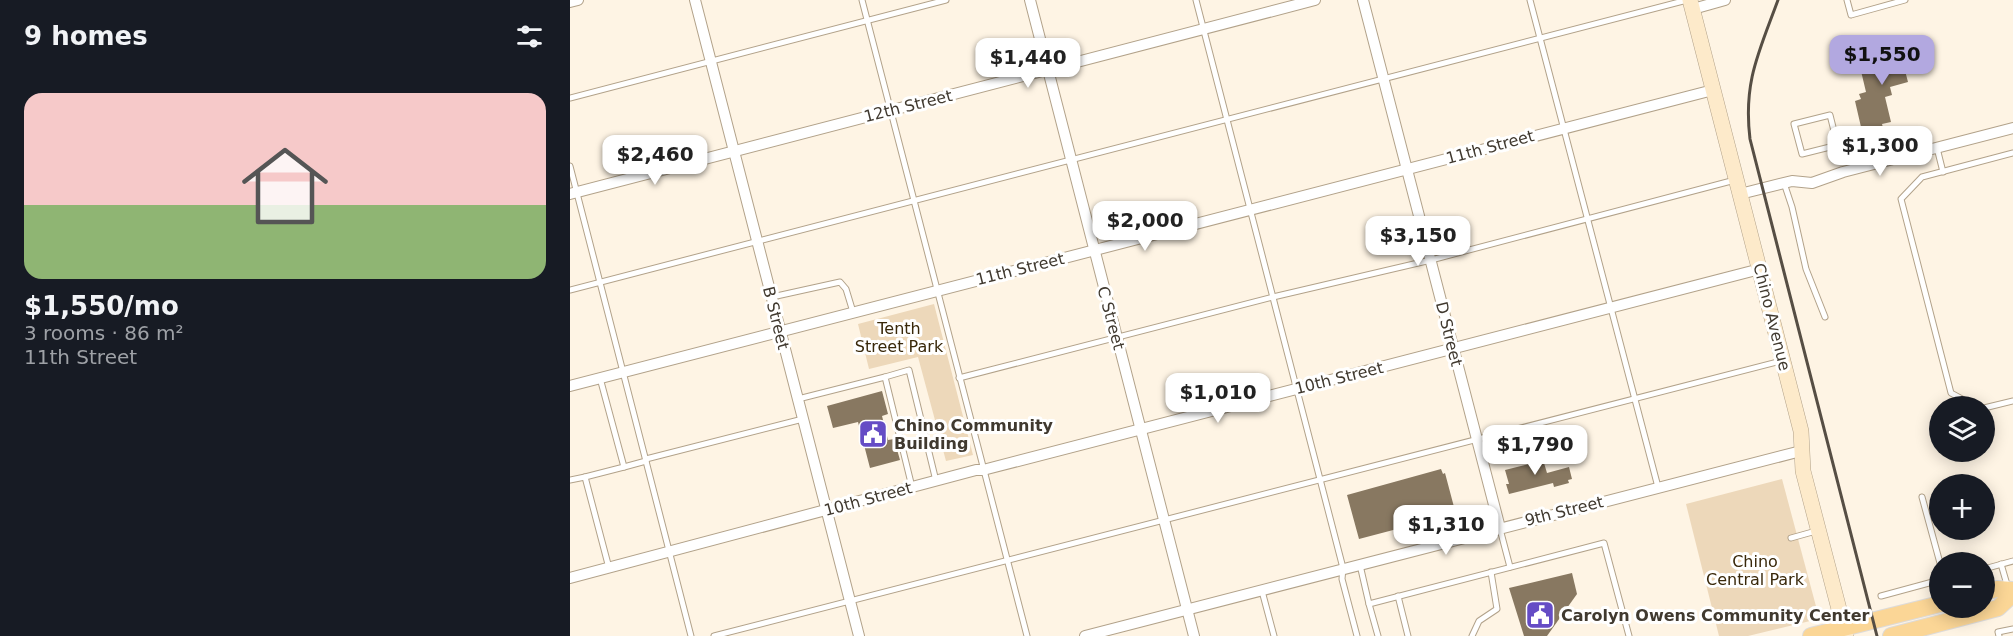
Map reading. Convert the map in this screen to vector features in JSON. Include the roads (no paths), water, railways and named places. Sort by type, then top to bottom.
[{"type":"main road","name":"Chino Avenue","points":[[1690,3],[1801,430],[1803,471],[1845,632]]},
{"type":"main road","points":[[1891,636],[1998,608],[2011,592],[1995,589]]},
{"type":"main road","points":[[1811,636],[1845,632],[1929,607]]},
{"type":"street","points":[[570,2],[578,0]]},
{"type":"street","name":"B Street","points":[[695,0],[859,636]]},
{"type":"street","name":"C Street","points":[[1030,0],[1194,636]]},
{"type":"street","name":"12th Street","points":[[573,193],[1315,0]]},
{"type":"street","name":"D Street","points":[[1363,0],[1500,528]]},
{"type":"street","points":[[1690,3],[1722,0]]},
{"type":"street","name":"11th Street","points":[[570,386],[1713,90]]},
{"type":"street","points":[[1738,187],[1792,181],[1812,183],[1861,167],[2013,128]]},
{"type":"street","name":"10th Street","points":[[570,578],[976,470],[1140,430],[1760,269]]},
{"type":"street","name":"9th Street","points":[[1085,636],[1801,451]]},
{"type":"lane","points":[[862,0],[1027,636]]},
{"type":"lane","points":[[570,98],[946,0]]},
{"type":"lane","points":[[1196,0],[1343,568],[1342,579],[1357,636]]},
{"type":"lane","points":[[1530,0],[1658,487]]},
{"type":"lane","points":[[1847,0],[1851,15],[1905,0]]},
{"type":"lane","points":[[570,290],[1384,80],[1540,37],[1690,3]]},
{"type":"lane","points":[[1830,115],[1836,139],[1838,145],[1802,154],[1794,124],[1830,115]]},
{"type":"lane","points":[[1836,139],[1854,135],[1861,167]]},
{"type":"lane","points":[[1937,148],[1943,172]]},
{"type":"lane","points":[[1957,396],[1952,393],[1900,199],[1923,177],[2013,153]]},
{"type":"lane","points":[[570,165],[573,193],[600,282],[691,636]]},
{"type":"lane","points":[[1784,183],[1792,207],[1806,269],[1825,317]]},
{"type":"lane","points":[[959,378],[1274,297],[1431,260],[1587,218],[1738,187]]},
{"type":"lane","points":[[771,297],[840,282],[846,289],[853,312]]},
{"type":"lane","points":[[714,636],[1783,360]]},
{"type":"lane","points":[[798,399],[909,369],[936,481]]},
{"type":"lane","points":[[885,376],[912,487]]},
{"type":"lane","points":[[600,378],[624,467]]},
{"type":"lane","points":[[1995,405],[2013,401]]},
{"type":"lane","points":[[570,480],[803,419]]},
{"type":"lane","points":[[585,477],[609,568]]},
{"type":"lane","points":[[1922,497],[1937,552]]},
{"type":"lane","points":[[1500,528],[1510,567]]},
{"type":"lane","points":[[1791,538],[1818,530]]},
{"type":"lane","points":[[1369,604],[1604,543],[1629,636]]},
{"type":"lane","points":[[1995,566],[2013,561]]},
{"type":"lane","points":[[1360,564],[1378,636]]},
{"type":"lane","points":[[2001,564],[2011,592]]},
{"type":"lane","points":[[1472,636],[1479,621],[1497,609],[1491,572]]},
{"type":"lane","points":[[1881,596],[1929,583]]},
{"type":"lane","points":[[1262,591],[1274,636]]},
{"type":"lane","points":[[1398,596],[1408,636]]},
{"type":"lane","points":[[1999,636],[1998,632],[2013,629]]},
{"type":"railway","points":[[1778,0],[1754,68],[1749,101],[1750,139],[1877,636]]},
{"type":"place","name":"Chino Community Building","points":[[873,434]]},
{"type":"place","name":"Carolyn Owens Community Center","points":[[1540,615]]},
{"type":"park label","name":"Tenth Street Park","points":[[899,337]]},
{"type":"park label","name":"Chino Central Park","points":[[1755,570]]}]
